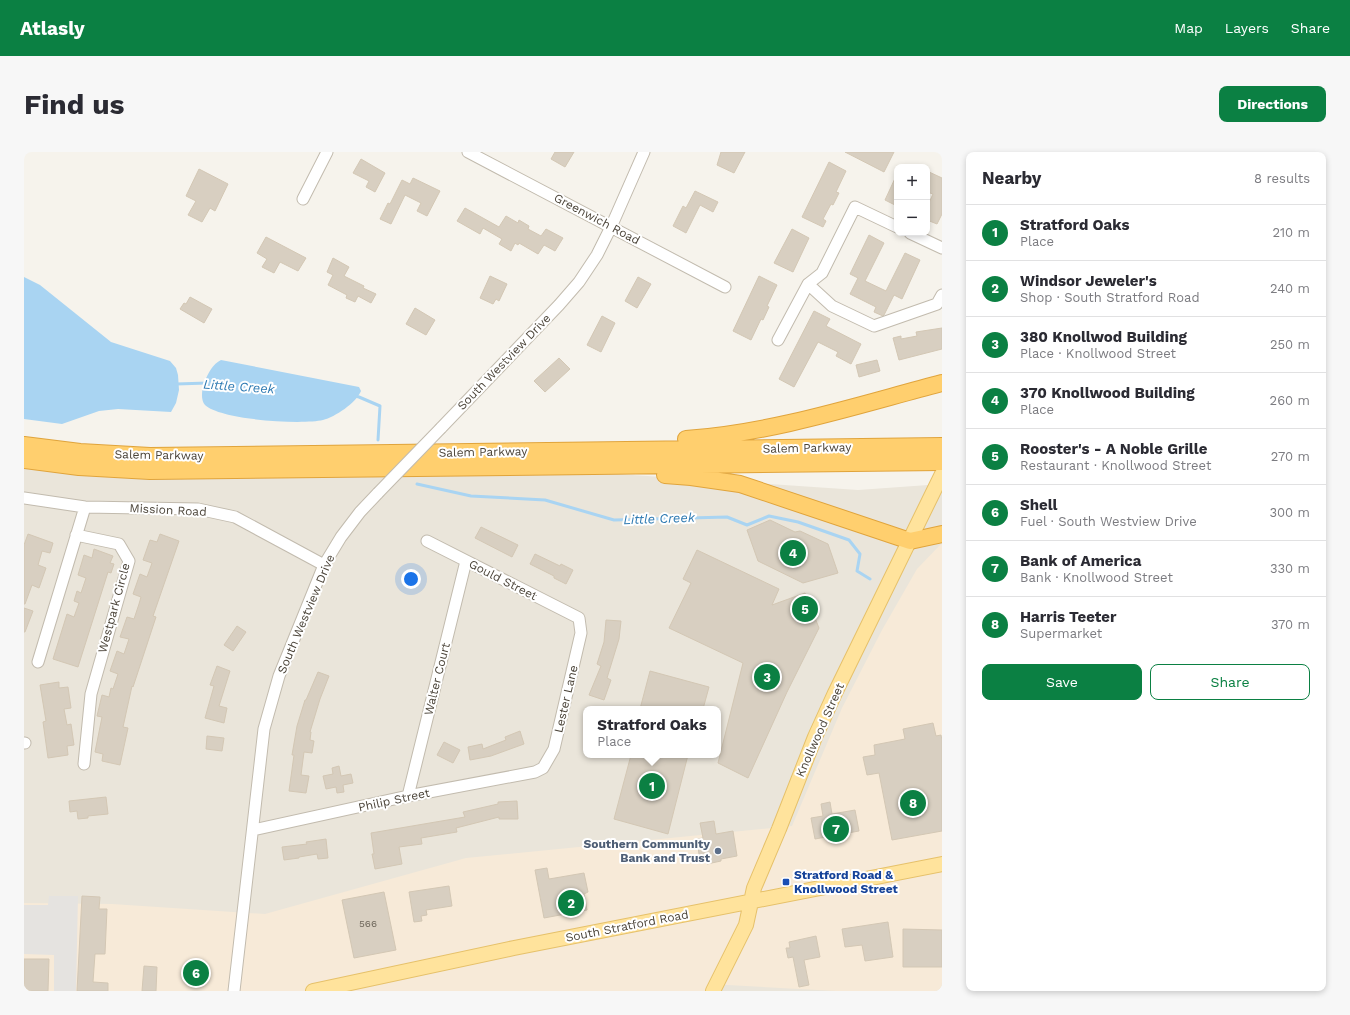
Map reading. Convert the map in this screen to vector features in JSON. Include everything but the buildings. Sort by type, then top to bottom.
[{"type":"highway","points":[[595,450],[608,441],[701,438],[756,430],[942,382]]},
{"type":"highway","name":"Salem Parkway","points":[[24,445],[80,452],[150,456],[942,446]]},
{"type":"highway","name":"Salem Parkway","points":[[24,460],[78,467],[150,471],[942,462]]},
{"type":"highway","points":[[601,466],[614,474],[676,475],[722,480],[740,484],[910,541],[942,534]]},
{"type":"main road","name":"Knollwood Street","points":[[713,991],[746,924],[754,888],[815,737],[942,474]]},
{"type":"main road","name":"South Stratford Road","points":[[312,991],[514,948],[942,864]]},
{"type":"street","points":[[302,199],[327,152]]},
{"type":"street","name":"Greenwich Road","points":[[468,152],[725,287]]},
{"type":"street","name":"South Westview Drive","points":[[234,991],[264,729],[279,676],[324,565],[341,537],[360,512],[559,305],[579,282],[597,255],[611,227],[644,152]]},
{"type":"street","points":[[778,340],[808,284],[822,273],[855,207],[894,226]]},
{"type":"street","points":[[916,236],[942,248]]},
{"type":"street","points":[[808,284],[832,306],[874,326],[937,304],[942,295]]},
{"type":"street","name":"Mission Road","points":[[24,498],[85,506],[198,509],[235,517],[324,565]]},
{"type":"street","points":[[38,662],[85,506]]},
{"type":"street","name":"Westpark Circle","points":[[76,535],[119,544],[129,561],[91,694],[84,764]]},
{"type":"street","name":"Gould Street","points":[[428,541],[579,618]]},
{"type":"street","name":"Walter Court","points":[[408,796],[466,561]]},
{"type":"street","name":"Lester Lane","points":[[535,772],[543,768],[554,749],[581,633],[579,618]]},
{"type":"street","name":"Philip Street","points":[[253,830],[408,796],[535,772]]},
{"type":"shaded area","points":[[24,460],[512,467],[858,490],[942,484],[942,991],[24,991]]},
{"type":"shaded area","points":[[942,544],[942,991],[836,991],[710,984],[706,991],[24,991],[24,903],[112,904],[265,914],[466,858],[792,826],[842,708],[882,630],[917,569]]},
{"type":"shaded area","points":[[49,896],[78,896],[76,991],[54,991],[54,955],[24,954],[24,905],[48,905]]},
{"type":"water","points":[[24,277],[40,285],[111,342],[170,361],[176,368],[179,390],[176,403],[171,412],[118,409],[99,411],[62,424],[24,419]]},
{"type":"water","points":[[221,360],[359,387],[361,391],[355,400],[345,409],[323,420],[298,422],[244,418],[214,410],[203,403],[203,387],[208,375],[213,366]]},
{"type":"waterway","name":"Little Creek","points":[[176,384],[208,383]]},
{"type":"waterway","name":"Little Creek","points":[[355,396],[380,406],[378,440]]},
{"type":"waterway","name":"Little Creek","points":[[417,484],[471,496],[545,500],[614,520],[727,517],[747,525],[769,516],[798,522],[849,540],[860,554],[857,571],[870,579]]},
{"type":"place","name":"370 Knollwood Building","points":[[793,553]]},
{"type":"place","name":"Rooster's - A Noble Grille","points":[[805,609]]},
{"type":"place","name":"380 Knollwod Building","points":[[767,677]]},
{"type":"place","name":"Stratford Oaks","points":[[652,786]]},
{"type":"place","name":"Harris Teeter","points":[[913,803]]},
{"type":"place","name":"Bank of America","points":[[836,829]]},
{"type":"place","name":"Southern Community Bank and Trust","points":[[718,851]]},
{"type":"place","name":"Stratford Road & Knollwood Street","points":[[786,882]]},
{"type":"place","name":"Windsor Jeweler's","points":[[571,903]]},
{"type":"place","name":"Shell","points":[[196,973]]}]
